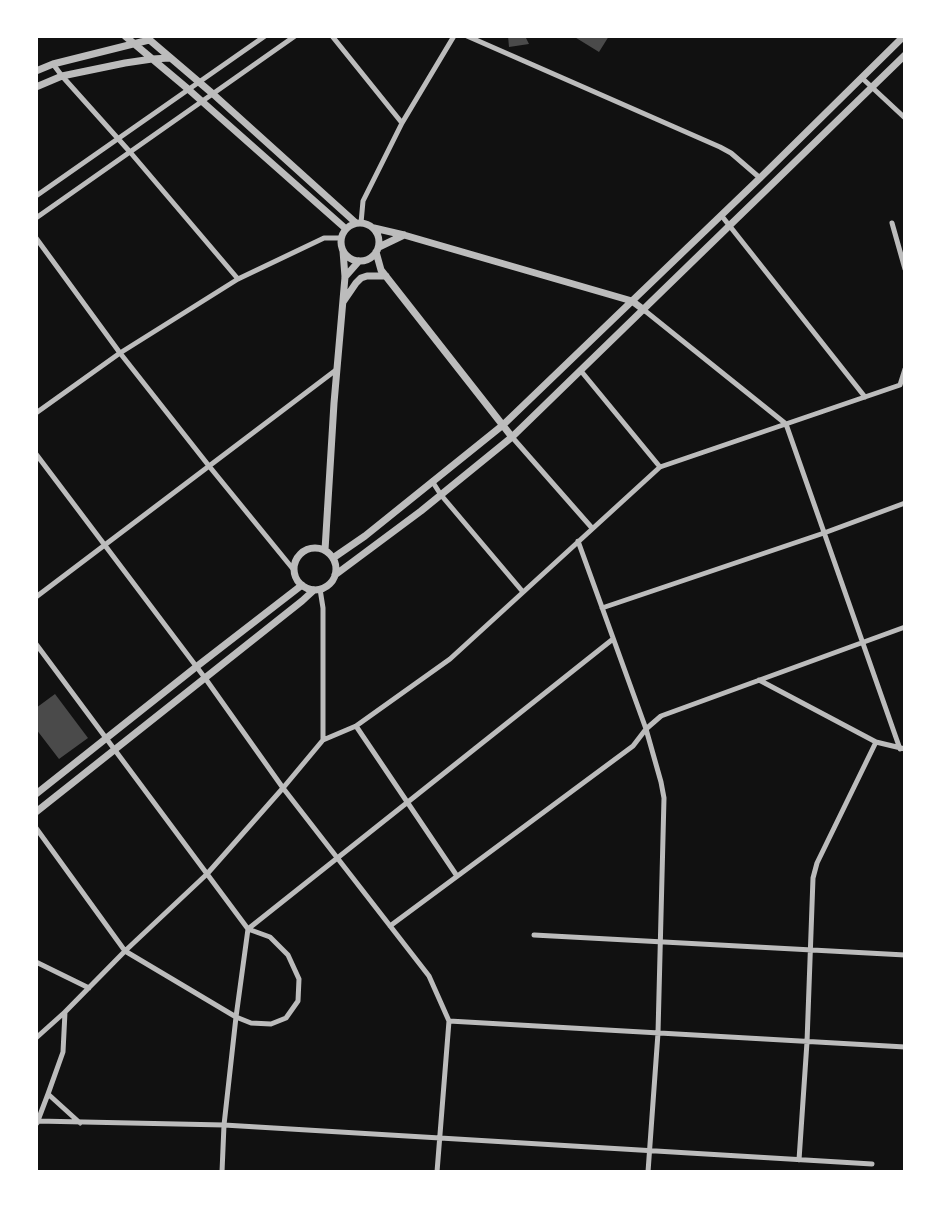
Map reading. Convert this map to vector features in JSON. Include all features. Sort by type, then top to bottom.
[{"type":"street","points":[[125,36],[346,229]]},
{"type":"street","points":[[36,196],[265,36]]},
{"type":"street","points":[[36,218],[295,36]]},
{"type":"street","points":[[332,36],[402,123]]},
{"type":"street","points":[[358,223],[363,201],[402,123],[454,36]]},
{"type":"street","points":[[467,36],[720,147],[731,153],[760,178]]},
{"type":"street","points":[[333,558],[365,536],[503,425],[904,36]]},
{"type":"street","points":[[36,71],[53,64],[133,44],[149,37],[358,223]]},
{"type":"street","points":[[335,575],[441,495],[512,437],[905,55]]},
{"type":"street","points":[[36,87],[62,76],[152,59],[170,58]]},
{"type":"street","points":[[53,64],[238,279]]},
{"type":"street","points":[[862,78],[905,118]]},
{"type":"street","points":[[799,139],[809,148]]},
{"type":"street","points":[[721,215],[865,397]]},
{"type":"street","points":[[325,550],[336,370],[345,276],[341,238],[346,229],[358,223],[368,224],[374,228],[632,301],[786,424],[862,643],[902,749]]},
{"type":"street","points":[[892,223],[905,269]]},
{"type":"street","points":[[374,228],[378,234],[377,250],[384,273],[512,437],[592,528]]},
{"type":"street","points":[[345,276],[362,261],[371,258],[377,250],[404,235]]},
{"type":"street","points":[[36,238],[120,353],[293,569],[296,578],[302,585],[317,589]]},
{"type":"street","points":[[36,413],[120,353],[238,279],[324,238],[341,238]]},
{"type":"street","points":[[343,251],[347,256],[384,273]]},
{"type":"street","points":[[341,305],[361,278],[384,273]]},
{"type":"street","points":[[900,385],[905,369]]},
{"type":"street","points":[[36,597],[336,370]]},
{"type":"street","points":[[581,371],[660,467]]},
{"type":"street","points":[[36,1038],[207,874],[284,788],[322,740],[356,726],[450,659],[660,467],[900,385]]},
{"type":"street","points":[[900,385],[905,390]]},
{"type":"street","points":[[36,454],[205,678],[284,788],[429,976],[449,1021],[437,1172]]},
{"type":"street","points":[[432,481],[441,495],[523,592]]},
{"type":"street","points":[[602,608],[824,533],[905,503]]},
{"type":"street","points":[[578,541],[646,729],[664,798],[658,1033],[648,1172]]},
{"type":"street","points":[[36,812],[317,589],[332,581],[336,567],[333,558],[325,550],[311,548],[298,555],[293,569]]},
{"type":"street","points":[[36,794],[302,585]]},
{"type":"street","points":[[317,589],[323,608],[322,740]]},
{"type":"street","points":[[390,926],[633,746],[646,729],[661,716],[905,627]]},
{"type":"street","points":[[222,1172],[224,1125],[248,928],[613,639]]},
{"type":"street","points":[[36,644],[248,928],[270,937],[288,955],[298,979],[298,1001],[286,1018],[272,1024],[252,1023],[236,1017],[125,951],[36,828]]},
{"type":"street","points":[[759,680],[876,742],[902,749]]},
{"type":"street","points":[[356,726],[457,876]]},
{"type":"street","points":[[800,1160],[813,878],[817,863],[876,742]]},
{"type":"street","points":[[534,935],[905,956]]},
{"type":"street","points":[[36,962],[89,988]]},
{"type":"street","points":[[65,1012],[63,1052],[37,1123],[224,1125],[872,1164]]},
{"type":"street","points":[[449,1021],[905,1047]]},
{"type":"street","points":[[48,1094],[80,1123]]},
{"type":"building","points":[[508,36],[525,36],[529,44],[509,47]]},
{"type":"building","points":[[573,36],[609,36],[599,52]]},
{"type":"building","points":[[55,694],[88,738],[59,759],[36,729],[36,708]]}]
